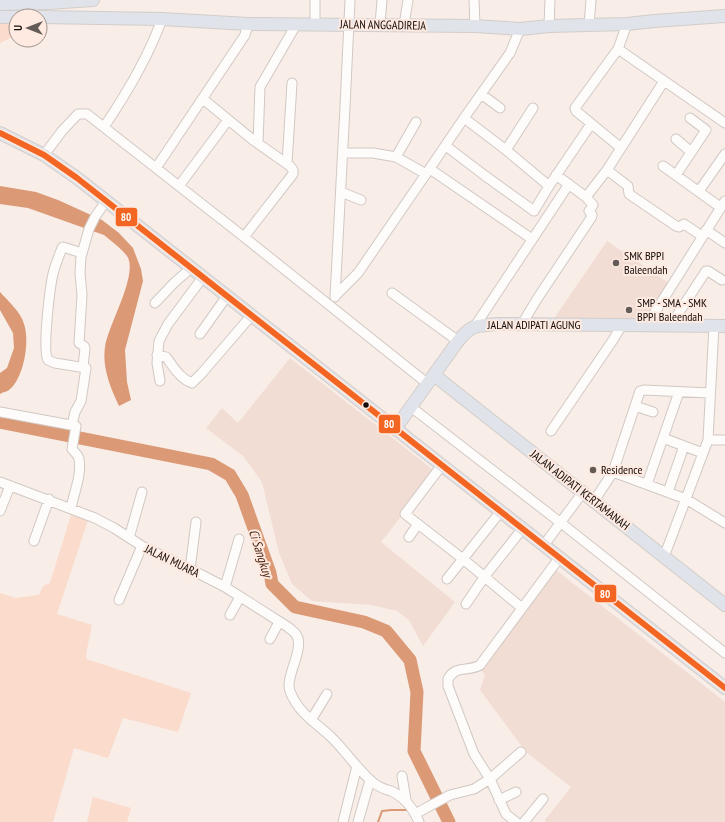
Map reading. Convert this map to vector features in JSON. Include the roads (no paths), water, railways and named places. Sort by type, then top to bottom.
[{"type":"main road","points":[[0,4],[93,0]]},
{"type":"main road","name":"JALAN ANGGADIREJA","points":[[48,18],[162,19],[296,25],[349,24],[475,26],[519,33],[549,26],[628,24],[725,16]]},
{"type":"main road","points":[[0,133],[44,155],[106,200],[251,316],[544,544],[725,688]]},
{"type":"main road","name":"JALAN ADIPATI AGUNG","points":[[395,429],[458,341],[466,331],[475,326],[522,324],[719,326]]},
{"type":"main road","name":"JALAN ADIPATI KERTAMANAH","points":[[431,379],[583,492],[725,605]]},
{"type":"street","points":[[315,0],[315,24]]},
{"type":"street","points":[[334,309],[350,0]]},
{"type":"street","points":[[380,25],[382,0]]},
{"type":"street","points":[[404,25],[408,0]]},
{"type":"street","points":[[474,0],[475,26]]},
{"type":"street","points":[[549,26],[550,0]]},
{"type":"street","points":[[589,25],[591,0]]},
{"type":"street","points":[[104,127],[128,91],[151,48],[162,19]]},
{"type":"street","points":[[156,168],[192,112],[203,99],[245,35],[248,24]]},
{"type":"street","points":[[621,148],[576,111],[576,106],[618,49],[628,24]]},
{"type":"street","points":[[258,144],[260,87],[296,25]]},
{"type":"street","points":[[335,296],[358,273],[510,53],[519,33]]},
{"type":"street","points":[[618,49],[725,123]]},
{"type":"street","points":[[586,197],[607,170],[664,81]]},
{"type":"street","points":[[287,164],[292,83]]},
{"type":"street","points":[[481,94],[500,108]]},
{"type":"street","points":[[203,99],[258,144],[292,168],[293,174],[244,237]]},
{"type":"street","points":[[506,150],[533,108]]},
{"type":"street","points":[[44,155],[62,131],[78,114],[87,114],[334,309],[431,379]]},
{"type":"street","points":[[464,118],[506,150],[549,186]]},
{"type":"street","points":[[676,175],[706,129],[690,118]]},
{"type":"street","points":[[179,186],[228,120]]},
{"type":"street","points":[[396,156],[416,122]]},
{"type":"street","points":[[446,146],[534,211],[556,175],[591,124]]},
{"type":"street","points":[[676,139],[691,152]]},
{"type":"street","points":[[343,153],[373,153],[396,156],[428,172],[532,239]]},
{"type":"street","points":[[699,191],[725,154]]},
{"type":"street","points":[[648,325],[722,204],[699,191],[663,166]]},
{"type":"street","points":[[607,170],[628,186],[628,194],[676,226],[679,227],[684,224],[725,243]]},
{"type":"street","points":[[522,324],[592,215],[589,210],[593,205],[586,197],[556,175]]},
{"type":"street","points":[[475,326],[569,184]]},
{"type":"street","points":[[341,192],[361,200]]},
{"type":"street","points":[[82,367],[85,348],[79,343],[82,295],[80,260],[89,229],[106,200]]},
{"type":"street","points":[[71,508],[79,466],[79,459],[72,449],[75,412],[81,401],[86,368],[51,362],[46,358],[46,353],[48,314],[53,274],[62,248],[63,247],[82,253]]},
{"type":"street","points":[[155,303],[174,283],[192,268]]},
{"type":"street","points":[[670,326],[704,273],[708,271],[722,280]]},
{"type":"street","points":[[160,381],[157,355],[160,338],[168,324],[203,278]]},
{"type":"street","points":[[392,293],[458,341]]},
{"type":"street","points":[[200,334],[227,296]]},
{"type":"street","points":[[157,355],[166,356],[174,368],[186,380],[192,383],[251,316]]},
{"type":"street","points":[[551,431],[622,325]]},
{"type":"street","points":[[664,557],[708,440],[710,393],[719,326]]},
{"type":"street","points":[[594,501],[613,472],[634,406],[641,390],[710,393]]},
{"type":"street","points":[[647,484],[680,392]]},
{"type":"street","points":[[634,406],[653,412]]},
{"type":"street","points":[[411,407],[725,653]]},
{"type":"street","points":[[0,412],[74,426]]},
{"type":"street","points":[[663,438],[703,454]]},
{"type":"street","points":[[708,440],[725,440]]},
{"type":"street","points":[[668,492],[684,446]]},
{"type":"street","points":[[442,465],[405,515],[485,576],[522,608]]},
{"type":"street","points":[[613,472],[686,499],[724,523]]},
{"type":"street","name":"JALAN MUARA","points":[[0,482],[49,499],[95,518],[142,546],[225,587],[296,634],[298,641],[296,658],[290,679],[289,690],[297,706],[311,720]]},
{"type":"street","points":[[0,511],[10,486]]},
{"type":"street","points":[[129,538],[142,492]]},
{"type":"street","points":[[544,544],[561,524],[583,492]]},
{"type":"street","points":[[34,541],[49,499]]},
{"type":"street","points":[[447,579],[501,511]]},
{"type":"street","points":[[190,569],[193,555],[196,522]]},
{"type":"street","points":[[409,538],[418,524]]},
{"type":"street","points":[[466,604],[485,576],[523,528]]},
{"type":"street","points":[[225,587],[239,539]]},
{"type":"street","points":[[119,600],[142,546]]},
{"type":"street","points":[[516,822],[506,814],[490,779],[474,754],[448,686],[448,679],[459,669],[474,668],[480,665],[560,557]]},
{"type":"street","points":[[230,615],[240,597]]},
{"type":"street","points":[[270,639],[279,622]]},
{"type":"street","points":[[327,694],[311,720],[330,735],[370,780],[380,788],[389,790],[406,800],[418,816],[450,795],[474,789],[490,779],[522,752]]},
{"type":"street","points":[[343,822],[357,766]]},
{"type":"street","points":[[402,776],[406,800]]},
{"type":"street","points":[[358,822],[370,780]]},
{"type":"street","points":[[499,800],[516,792]]},
{"type":"street","points":[[524,822],[543,799]]},
{"type":"waterway","name":"Ci Sangkuy","points":[[0,422],[211,464],[230,475],[242,495],[270,573],[272,584],[295,607],[364,622],[386,631],[410,660],[417,692],[414,751],[449,822]]},
{"type":"waterway","points":[[429,802],[436,796]]},
{"type":"waterway","points":[[378,822],[382,811],[409,810]]},
{"type":"place","name":"SMK BPPI Baleendah","points":[[616,263]]},
{"type":"place","name":"SMP - SMA - SMK BPPI Baleendah","points":[[629,310]]},
{"type":"place","name":"Residence","points":[[593,470]]}]
